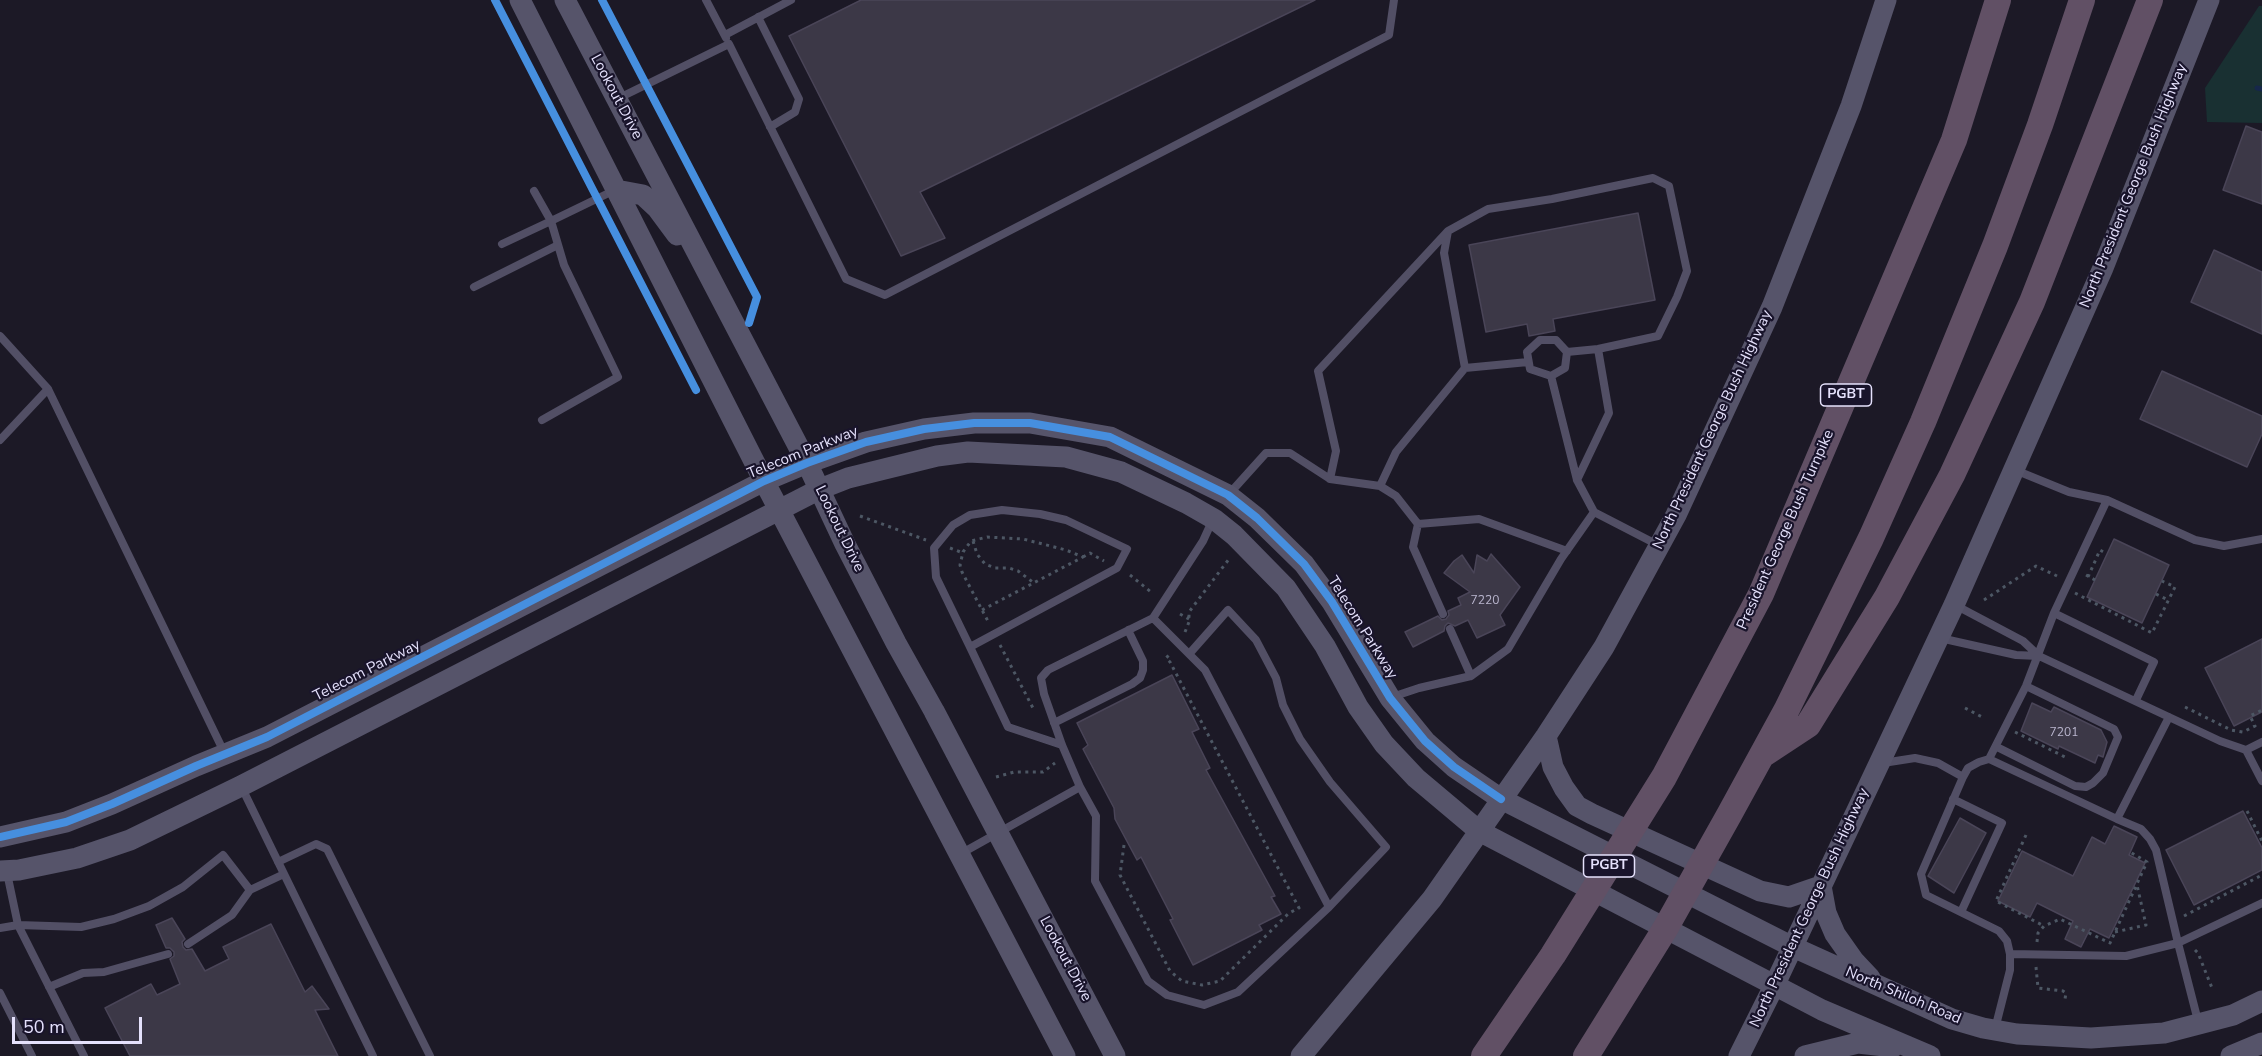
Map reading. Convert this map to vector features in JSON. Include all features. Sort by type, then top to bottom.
[{"type":"highway","points":[[1954,140],[1982,0]]},
{"type":"highway","name":"President George Bush Turnpike","points":[[1484,1056],[1553,955],[1664,777],[1761,594],[1954,140],[1998,0]]},
{"type":"highway","points":[[1586,1056],[1632,983],[1730,815],[1846,591],[1940,383],[2015,195],[2082,0]]},
{"type":"highway","points":[[1762,756],[1808,725],[1887,597],[1952,474],[2032,302],[2150,0]]},
{"type":"main road","points":[[520,0],[764,481],[1065,1056]]},
{"type":"main road","name":"Lookout Drive","points":[[565,0],[807,463],[845,544],[896,643],[1114,1054]]},
{"type":"main road","name":"North President George Bush Highway","points":[[1301,1056],[1432,899],[1546,736],[1604,647],[1676,515],[1772,307],[1851,106],[1886,0]]},
{"type":"main road","name":"North President George Bush Highway","points":[[1739,1056],[1939,638],[2103,268],[2209,0]]},
{"type":"main road","points":[[616,190],[643,195],[657,208],[707,270]]},
{"type":"main road","name":"Telecom Parkway","points":[[0,837],[66,822],[267,737],[764,481],[807,463],[866,442],[924,429],[974,423],[1030,423],[1110,437],[1228,495],[1257,518],[1304,564],[1332,602],[1390,698],[1432,747],[1454,767],[1501,800],[1793,947]]},
{"type":"main road","points":[[3,871],[77,858],[130,840],[241,786],[820,489],[878,469],[937,456],[968,452],[1066,457],[1121,472],[1186,503],[1214,519],[1234,535],[1286,588],[1325,646],[1358,707],[1384,744],[1416,778],[1479,831],[1822,1010],[1921,1052]]},
{"type":"main road","points":[[1214,519],[1228,495]]},
{"type":"main road","points":[[1546,736],[1553,767],[1577,806],[1760,891],[1789,897],[1821,886],[1826,913],[1835,934],[1854,961],[1878,985]]},
{"type":"main road","points":[[225,754],[241,786]]},
{"type":"main road","name":"North Shiloh Road","points":[[1793,947],[1942,1015],[1994,1030],[2049,1037],[2091,1038],[2164,1033],[2233,1015],[2262,1001]]},
{"type":"main road","points":[[1805,1056],[1858,1043],[1921,1052]]},
{"type":"main road","points":[[2231,1056],[2262,1043]]},
{"type":"lane","points":[[706,0],[846,279],[885,295],[1389,35],[1395,0]]},
{"type":"lane","points":[[725,35],[791,0]]},
{"type":"lane","points":[[758,17],[799,99],[795,112],[770,127]]},
{"type":"lane","points":[[617,99],[729,44]]},
{"type":"lane","points":[[1330,479],[1336,451],[1318,370],[1448,231],[1488,209],[1552,199],[1653,178],[1669,186],[1687,271],[1658,336],[1598,349],[1567,352]]},
{"type":"lane","points":[[502,244],[616,190]]},
{"type":"lane","points":[[534,191],[551,221],[564,265],[618,377],[542,420]]},
{"type":"lane","points":[[1448,231],[1444,253],[1465,368]]},
{"type":"lane","points":[[474,287],[558,245]]},
{"type":"lane","points":[[0,336],[48,389],[225,754]]},
{"type":"lane","points":[[1540,340],[1556,340],[1567,352],[1565,368],[1551,376],[1530,369],[1527,352],[1540,340]]},
{"type":"lane","points":[[1577,480],[1609,413],[1598,349]]},
{"type":"lane","points":[[1380,486],[1396,452],[1465,368],[1528,362]]},
{"type":"lane","points":[[1551,376],[1577,480],[1594,512],[1660,545]]},
{"type":"lane","points":[[0,440],[48,389]]},
{"type":"lane","points":[[1228,495],[1266,453],[1290,453],[1330,479],[1380,486],[1396,496],[1418,524]]},
{"type":"lane","points":[[2014,469],[2069,492],[2106,500],[2194,540],[2224,546],[2262,539]]},
{"type":"lane","points":[[1989,759],[2026,686],[2054,613],[2106,500]]},
{"type":"lane","points":[[970,647],[1117,568],[1127,549],[1066,520],[1040,514],[1002,510],[970,515],[953,525],[934,548],[936,577],[1008,727],[1062,746]]},
{"type":"lane","points":[[1390,698],[1419,688],[1471,676],[1508,649],[1567,551],[1594,512]]},
{"type":"lane","points":[[1190,653],[1228,610],[1256,640],[1276,678],[1283,705],[1300,739],[1330,782],[1386,847],[1329,907],[1238,992],[1204,1005],[1167,995],[1148,981],[1095,881],[1096,816],[1080,788],[1062,746],[1044,694],[1041,678],[1048,670],[1153,618],[1203,541],[1214,519]]},
{"type":"lane","points":[[1418,524],[1479,519],[1567,551]]},
{"type":"lane","points":[[1418,524],[1413,547],[1443,614]]},
{"type":"lane","points":[[1954,604],[2023,641],[2039,656],[2220,741],[2246,750],[2262,781]]},
{"type":"lane","points":[[2054,613],[2154,662],[2136,700]]},
{"type":"lane","points":[[1153,618],[1205,670],[1329,907]]},
{"type":"lane","points":[[1450,629],[1471,676]]},
{"type":"lane","points":[[1054,723],[1140,678],[1143,661],[1128,630]]},
{"type":"lane","points":[[1939,638],[2016,654],[2039,656]]},
{"type":"lane","points":[[1996,747],[2075,786],[2086,787],[2103,773],[2118,736],[2114,729],[2026,686]]},
{"type":"lane","points":[[2117,819],[2169,717]]},
{"type":"lane","points":[[2246,750],[2262,742]]},
{"type":"lane","points":[[1879,764],[1915,758],[1938,763],[1963,777]]},
{"type":"lane","points":[[1994,1030],[2010,970],[2007,941],[1999,931],[1926,895],[1921,874],[1968,768],[1989,759],[2141,829],[2150,839],[2156,850],[2199,1024]]},
{"type":"lane","points":[[241,786],[373,1056]]},
{"type":"lane","points":[[960,854],[1080,788]]},
{"type":"lane","points":[[1953,799],[2002,823],[1961,912]]},
{"type":"lane","points":[[278,862],[316,844],[327,849],[430,1056]]},
{"type":"lane","points":[[0,928],[18,925],[81,927],[114,919],[149,906],[183,887],[223,855],[250,890]]},
{"type":"lane","points":[[3,871],[18,925],[84,1056]]},
{"type":"lane","points":[[188,944],[232,915],[250,890],[284,874]]},
{"type":"lane","points":[[2010,954],[2126,956],[2178,943],[2262,903]]},
{"type":"lane","points":[[49,987],[83,974],[104,972],[168,954]]},
{"type":"lane","points":[[0,993],[32,1056]]},
{"type":"path","points":[[860,516],[928,540]]},
{"type":"path","points":[[990,625],[960,565],[963,553],[973,541],[987,537],[1023,539],[1066,550],[1083,557]]},
{"type":"path","points":[[973,541],[977,554],[985,564],[995,568],[1009,568],[1018,571],[1034,583]]},
{"type":"path","points":[[948,547],[963,553]]},
{"type":"path","points":[[2082,580],[2085,575],[2088,576],[2100,550],[2107,554]]},
{"type":"path","points":[[982,610],[1090,553],[1104,561]]},
{"type":"path","points":[[1185,632],[1189,612],[1229,559]]},
{"type":"path","points":[[1984,600],[2037,566],[2059,577]]},
{"type":"path","points":[[1130,575],[1151,592]]},
{"type":"path","points":[[2088,576],[2095,580]]},
{"type":"path","points":[[2079,586],[2075,594],[2152,633],[2175,587],[2162,581]]},
{"type":"path","points":[[2156,594],[2168,600]]},
{"type":"path","points":[[1180,614],[1189,619]]},
{"type":"path","points":[[999,643],[1034,710]]},
{"type":"path","points":[[1124,845],[1120,875],[1170,971],[1182,981],[1202,985],[1220,981],[1289,913],[1299,908],[1166,658],[1170,654]]},
{"type":"path","points":[[2185,707],[2231,730],[2243,732],[2255,726],[2250,716],[2262,710]]},
{"type":"path","points":[[1965,708],[1984,718]]},
{"type":"path","points":[[2019,724],[2015,733],[2065,758]]},
{"type":"path","points":[[996,777],[1014,772],[1043,772],[1055,763]]},
{"type":"path","points":[[2247,811],[2262,841]]},
{"type":"path","points":[[2026,835],[1996,901],[2044,926]]},
{"type":"path","points":[[2037,942],[2038,933],[2044,926],[2060,919],[2110,943],[2147,862],[2130,852]]},
{"type":"path","points":[[2186,923],[2184,915],[2262,875]]},
{"type":"path","points":[[2115,932],[2146,925],[2137,884]]},
{"type":"path","points":[[2195,950],[2198,952],[2212,988]]},
{"type":"path","points":[[2036,964],[2038,988],[2063,991],[2066,993],[2066,999]]},
{"type":"green space","points":[[2259,6],[2262,6],[2262,123],[2207,122],[2205,88]]},
{"type":"building","points":[[861,0],[1315,0],[920,192],[945,238],[901,256],[789,36]]},
{"type":"building","points":[[2246,126],[2262,132],[2262,204],[2223,190]]},
{"type":"building","points":[[1638,213],[1655,300],[1553,319],[1555,331],[1529,336],[1527,324],[1486,332],[1469,245]]},
{"type":"building","points":[[2214,250],[2262,272],[2262,334],[2191,302]]},
{"type":"building","points":[[2162,371],[2262,416],[2262,434],[2247,467],[2140,419]]},
{"type":"building","points":[[2114,539],[2169,565],[2142,623],[2087,597]]},
{"type":"building","points":[[1491,554],[1520,587],[1500,615],[1505,625],[1477,638],[1468,620],[1455,626],[1448,623],[1444,631],[1413,647],[1405,632],[1438,616],[1442,620],[1446,619],[1449,615],[1448,611],[1461,605],[1458,598],[1470,592],[1444,573],[1454,561],[1462,555],[1474,573],[1477,555],[1487,561]]},
{"type":"building","points":[[2262,639],[2262,712],[2234,726],[2205,668]]},
{"type":"building","points":[[1172,675],[1199,729],[1192,732],[1210,768],[1206,770],[1275,896],[1271,897],[1281,914],[1259,925],[1262,930],[1193,965],[1170,920],[1173,919],[1141,857],[1137,860],[1115,819],[1114,808],[1083,749],[1088,745],[1077,723]]},
{"type":"building","points":[[2032,703],[2051,712],[2054,707],[2101,730],[2107,742],[2103,757],[2098,755],[2095,763],[2059,746],[2058,749],[2021,731]]},
{"type":"building","points":[[2243,811],[2262,848],[2262,870],[2194,905],[2166,850]]},
{"type":"building","points":[[1960,818],[1986,833],[1954,893],[1928,876]]},
{"type":"building","points":[[2114,826],[2137,837],[2129,855],[2145,863],[2109,938],[2090,929],[2081,947],[2065,939],[2073,921],[2037,903],[2030,917],[1998,901],[2022,851],[2073,876],[2092,837],[2105,844]]},
{"type":"building","points":[[172,918],[185,939],[182,942],[183,947],[186,950],[192,949],[205,971],[229,959],[223,947],[271,924],[305,992],[312,986],[329,1009],[315,1010],[338,1056],[130,1056],[105,1008],[151,984],[157,995],[180,984],[170,959],[174,956],[174,952],[166,948],[156,925]]},
{"type":"waterway","points":[[2257,88],[2262,89]]},
{"type":"cycle path","points":[[495,0],[696,390]]},
{"type":"cycle path","points":[[602,0],[757,297],[749,323]]},
{"type":"cycle path","points":[[0,837],[66,822],[267,737],[764,481],[866,442],[924,429],[974,423],[1030,423],[1110,437],[1228,495],[1257,518],[1304,564],[1332,602],[1390,698],[1425,741],[1454,767],[1501,799]]}]
